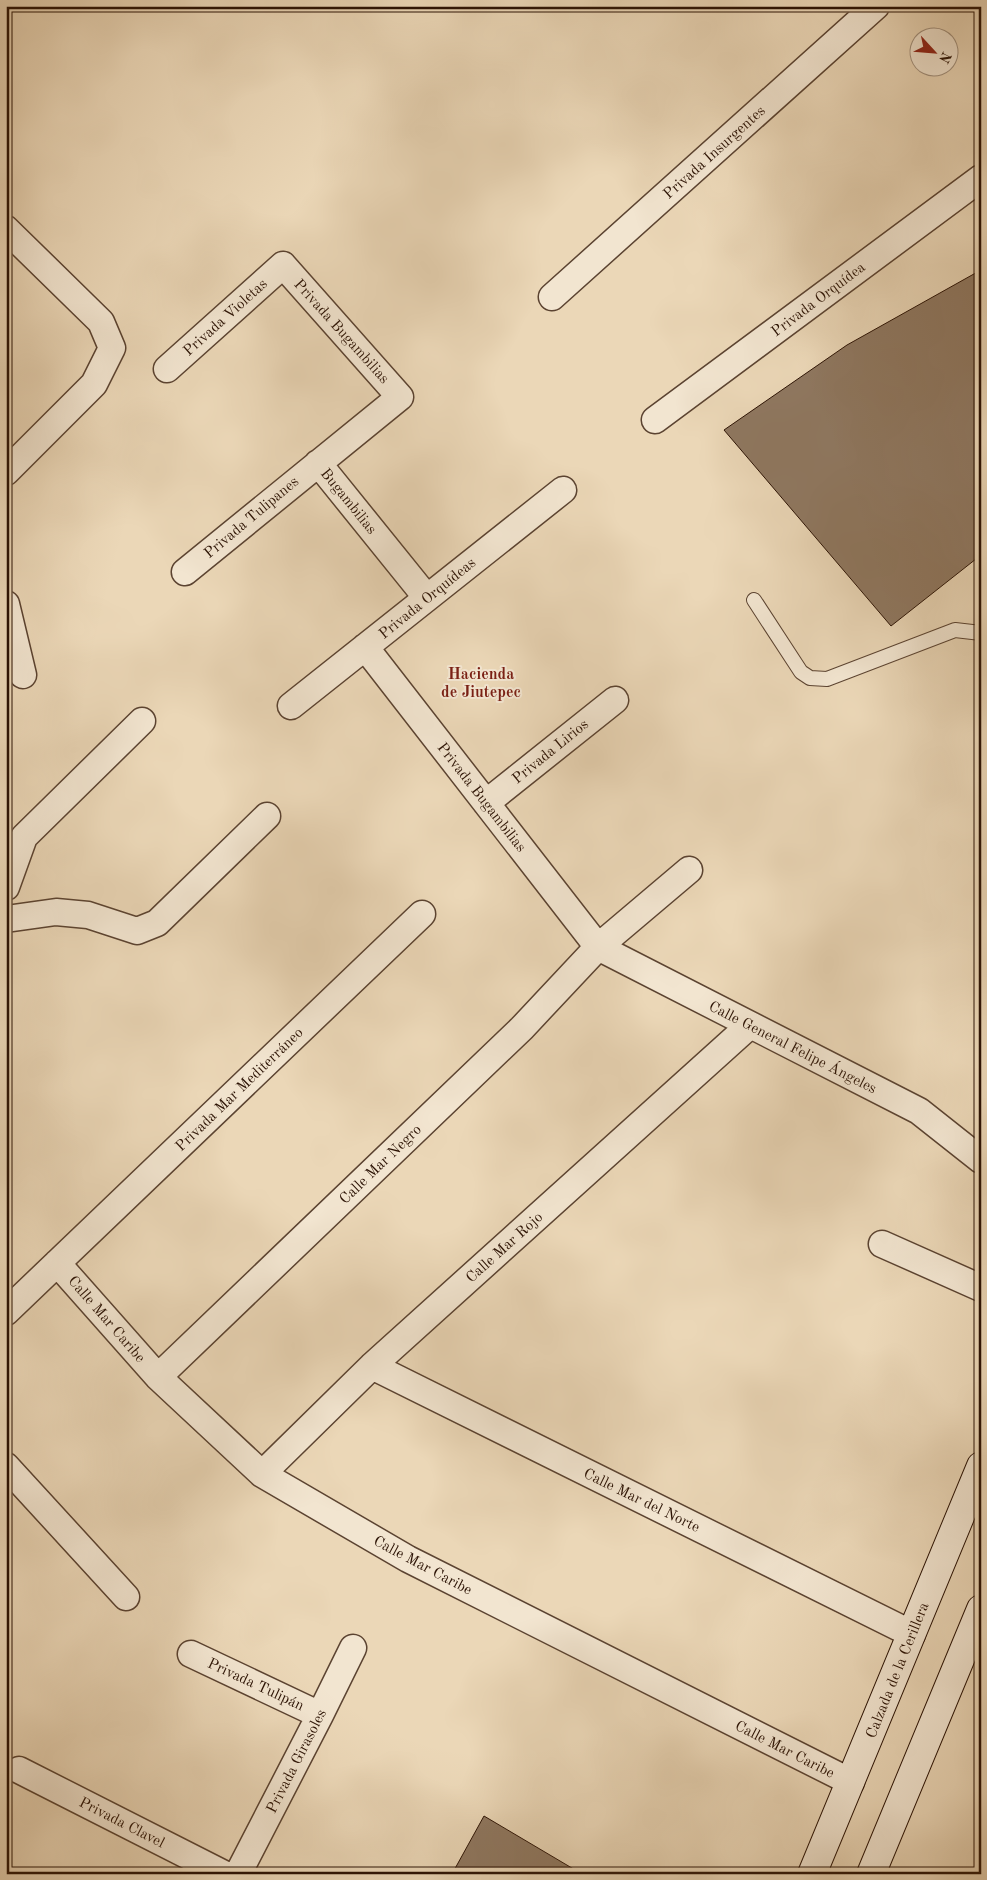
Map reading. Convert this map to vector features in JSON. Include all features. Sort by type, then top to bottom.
[{"type":"street","name":"Privada Insurgentes","points":[[552,297],[876,6]]},
{"type":"street","name":"Privada Orquídea","points":[[655,420],[981,178]]},
{"type":"street","points":[[6,229],[101,322],[112,348],[94,384],[6,472]]},
{"type":"street","name":"Privada Violetas","points":[[167,369],[283,265]]},
{"type":"street","name":"Privada Bugambilias","points":[[283,265],[400,397]]},
{"type":"street","name":"Bugambilias","points":[[400,397],[318,463],[427,598]]},
{"type":"street","name":"Privada Tulipanes","points":[[185,572],[318,463]]},
{"type":"street","name":"Privada Orquídeas","points":[[291,706],[563,490]]},
{"type":"street","points":[[6,604],[23,676]]},
{"type":"street","name":"Privada Bugambilias","points":[[365,648],[598,946]]},
{"type":"street","name":"Privada Lirios","points":[[486,803],[615,700]]},
{"type":"street","points":[[6,887],[24,837],[142,721]]},
{"type":"street","points":[[6,919],[56,912],[88,915],[137,930],[157,923],[267,816]]},
{"type":"street","name":"Calle Mar Negro","points":[[158,1378],[522,1028],[598,946],[689,870]]},
{"type":"street","name":"Privada Mar Mediterráneo","points":[[6,1312],[422,914]]},
{"type":"street","name":"Calle General Felipe Ángeles","points":[[598,946],[919,1111],[981,1160]]},
{"type":"street","name":"Calle Mar Rojo","points":[[262,1474],[372,1366],[750,1025]]},
{"type":"street","points":[[882,1244],[981,1288]]},
{"type":"street","name":"Calle Mar Caribe","points":[[57,1263],[158,1378],[262,1474],[408,1559],[851,1782]]},
{"type":"street","name":"Calle Mar del Norte","points":[[372,1366],[912,1634]]},
{"type":"street","points":[[6,1466],[126,1598]]},
{"type":"street","name":"Calzada de la Cerillera","points":[[812,1874],[981,1466]]},
{"type":"street","points":[[871,1874],[981,1609]]},
{"type":"street","name":"Privada Girasoles","points":[[238,1874],[353,1648]]},
{"type":"street","name":"Privada Tulipán","points":[[191,1654],[320,1715]]},
{"type":"street","name":"Privada Clavel","points":[[19,1770],[224,1874]]},
{"type":"lane","points":[[754,600],[801,672],[810,678],[827,679],[955,630],[981,633]]},
{"type":"building","points":[[981,270],[981,555],[891,626],[724,430],[847,345]]},
{"type":"building","points":[[484,1816],[582,1874],[452,1874]]},
{"type":"district","name":"Hacienda de Jiutepec","points":[[481,682]]}]
